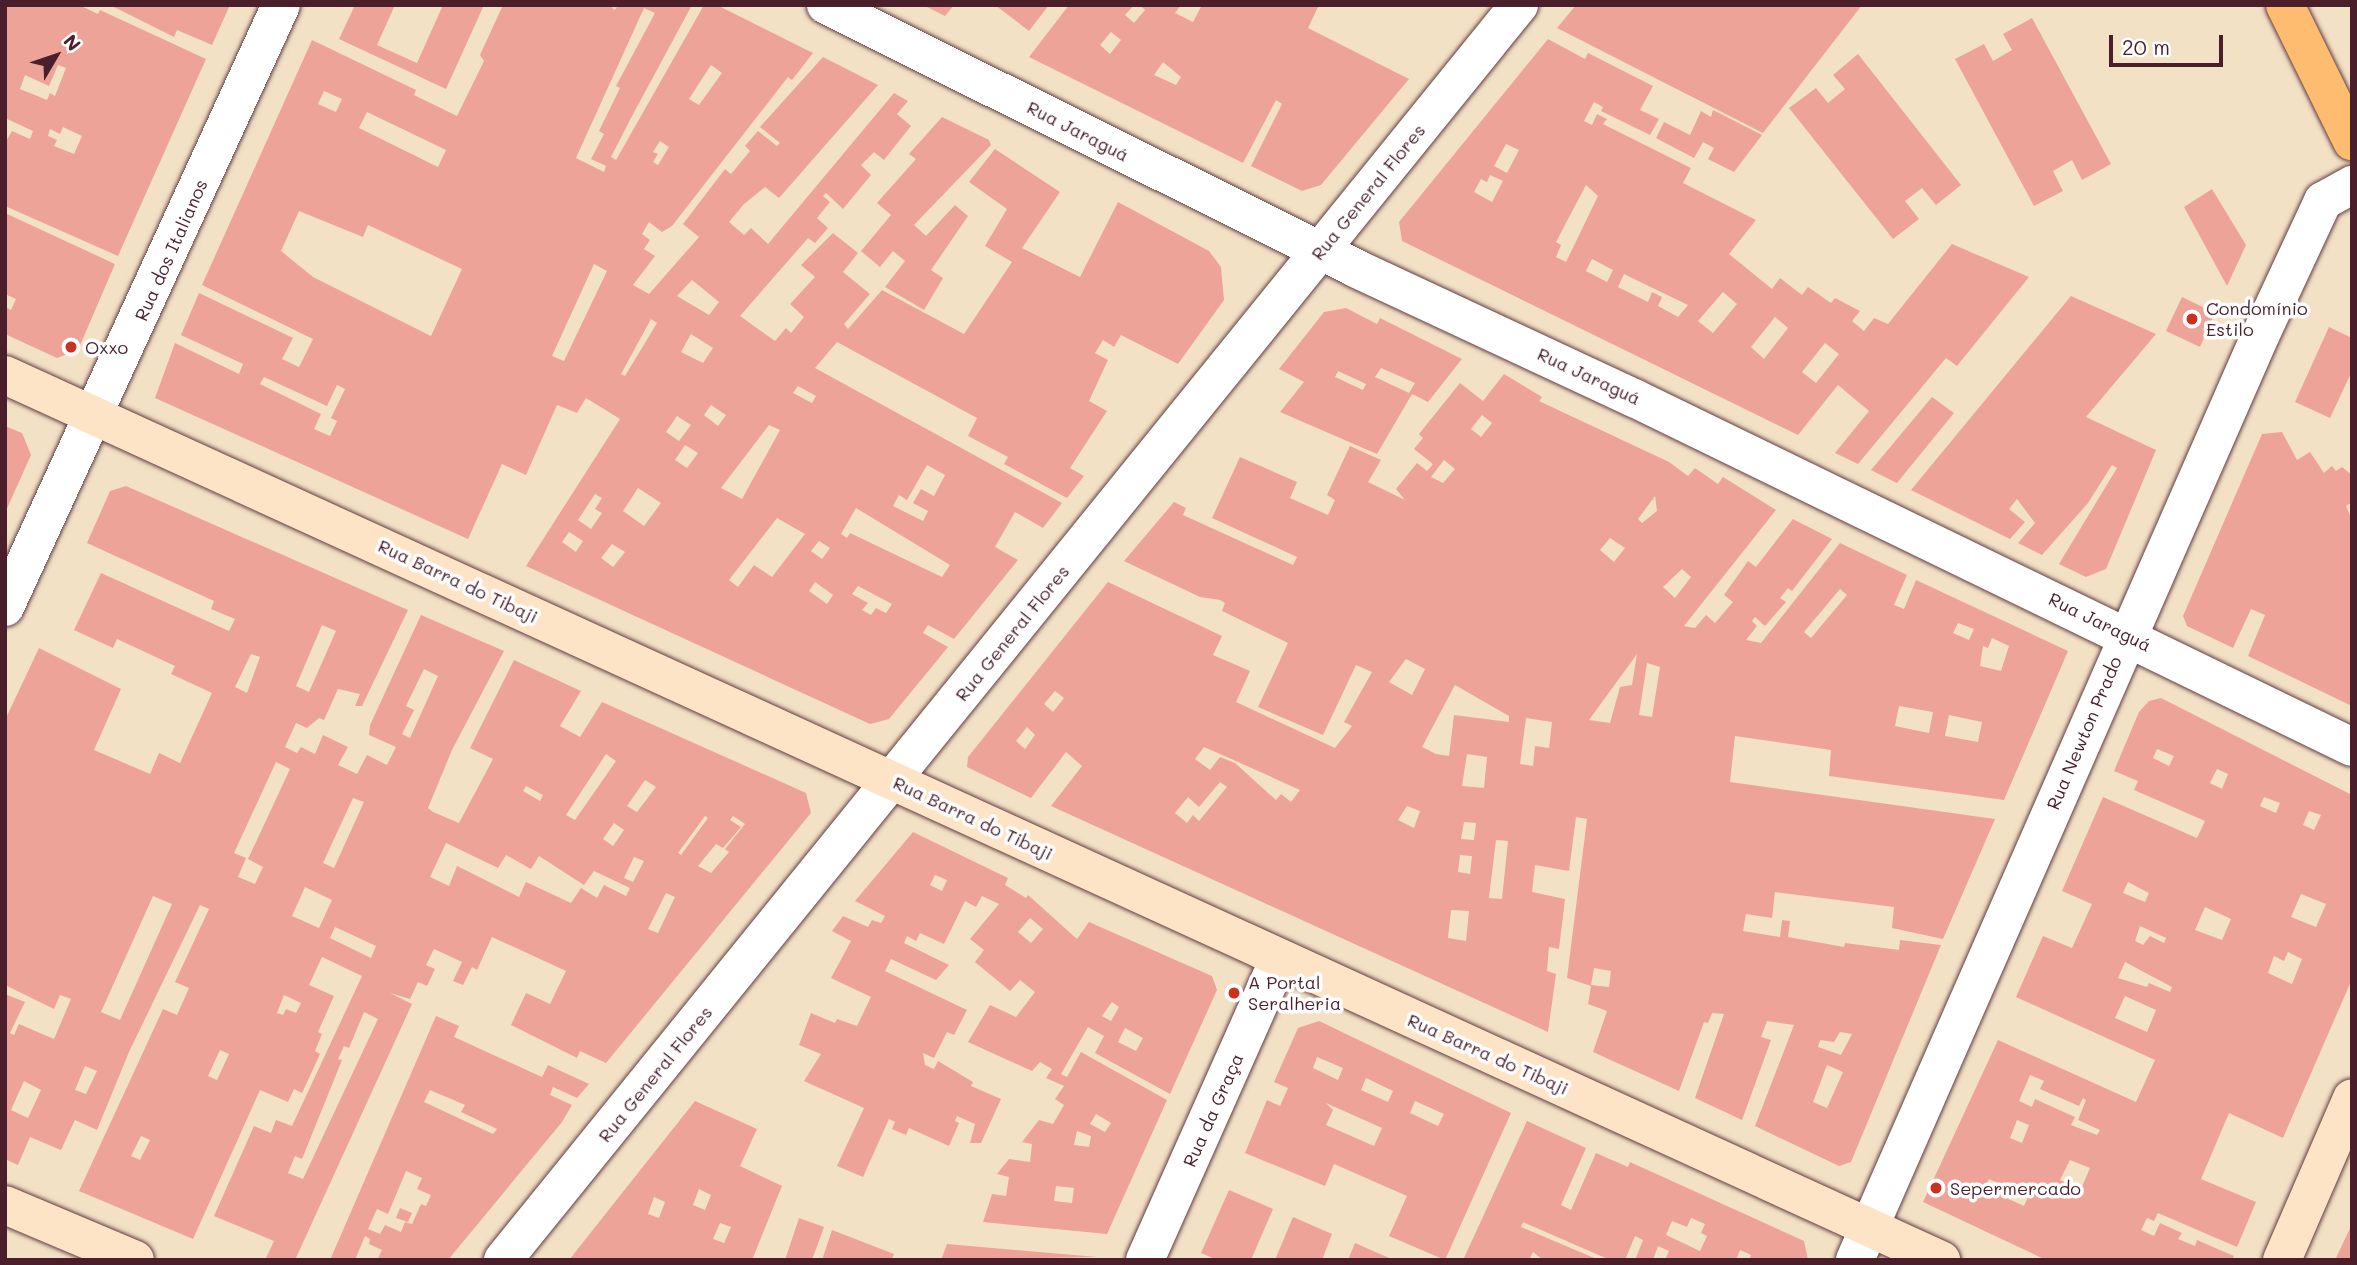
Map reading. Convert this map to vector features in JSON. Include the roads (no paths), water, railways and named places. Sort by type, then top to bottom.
[{"type":"highway","points":[[2285,5],[2352,141]]},
{"type":"street","name":"Rua dos Italianos","points":[[5,607],[96,415],[281,5]]},
{"type":"street","name":"Rua Jaraguá","points":[[826,5],[1322,251],[2126,635],[2352,747]]},
{"type":"street","name":"Rua General Flores","points":[[503,1260],[894,782],[1519,5]]},
{"type":"street","name":"Rua Newton Prado","points":[[1862,1244],[2126,635],[2323,201],[2352,184]]},
{"type":"street","name":"Rua Barra do Tibaji","points":[[5,375],[1279,959],[1862,1244],[1941,1260]]},
{"type":"street","name":"Rua da Graça","points":[[1145,1260],[1279,959]]},
{"type":"street","points":[[2282,1260],[2352,1098]]},
{"type":"street","points":[[5,1205],[135,1260]]},
{"type":"place","name":"Condomínio Estilo","points":[[2192,319]]},
{"type":"place","name":"Oxxo","points":[[71,347]]},
{"type":"place","name":"A Portal Seralheria","points":[[1234,993]]},
{"type":"place","name":"Sepermercado","points":[[1936,1188]]}]
